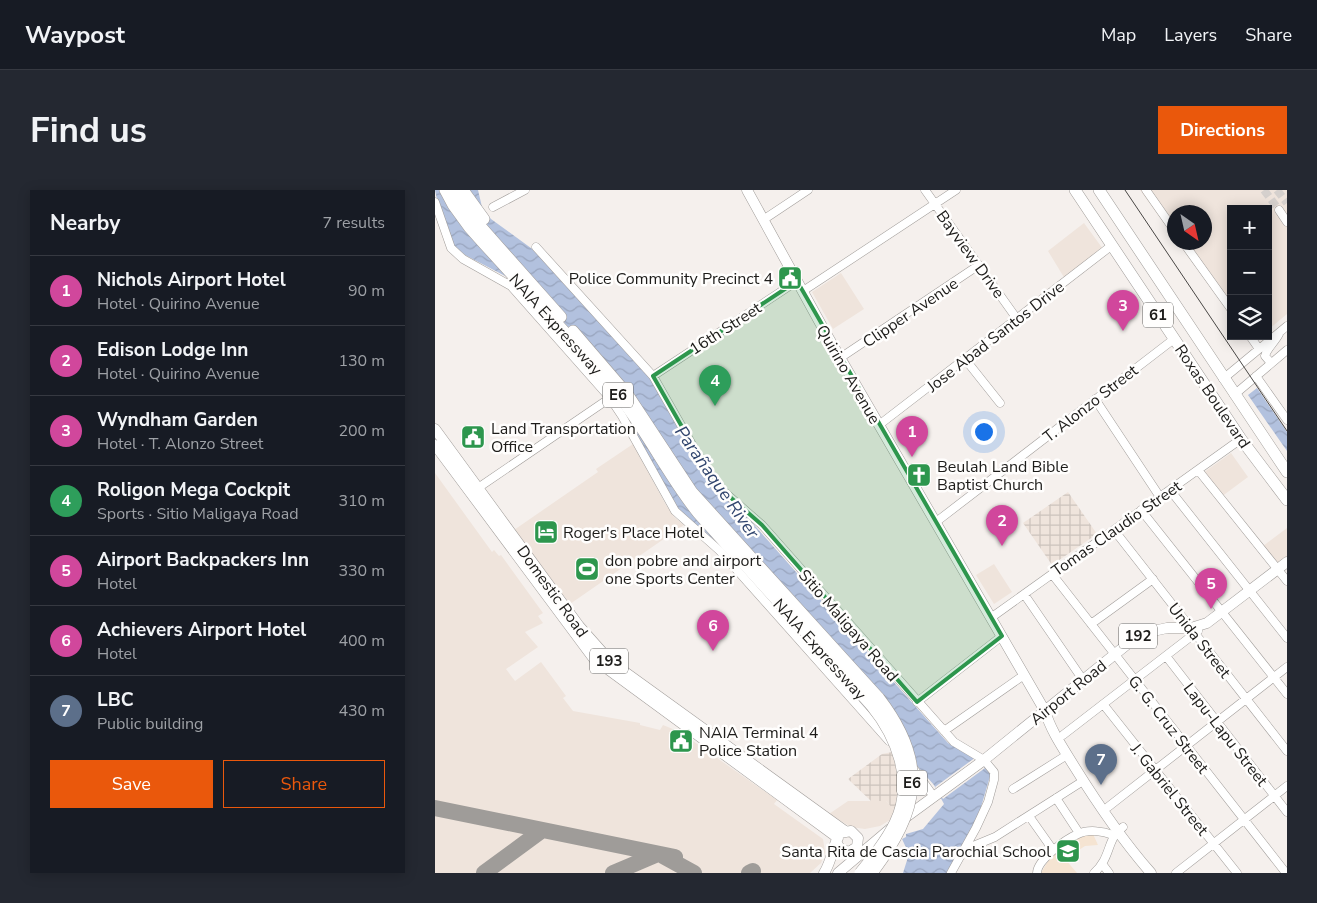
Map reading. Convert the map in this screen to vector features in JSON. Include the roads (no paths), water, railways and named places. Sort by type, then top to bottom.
[{"type":"highway","points":[[437,190],[444,205],[463,231],[493,261],[514,278]]},
{"type":"highway","name":"NAIA Expressway","points":[[445,190],[461,217],[623,401],[676,484],[698,513],[885,723],[894,738],[901,759],[903,786],[901,800],[896,820],[889,834],[860,873]]},
{"type":"highway","name":"NAIA Expressway","points":[[455,190],[475,220],[628,395],[698,500],[879,698],[894,718],[902,733],[911,761],[911,801],[897,837],[873,873]]},
{"type":"highway","points":[[463,190],[477,211],[550,296],[567,324]]},
{"type":"highway","name":"Roxas Boulevard","points":[[1075,190],[1241,439],[1287,500]]},
{"type":"highway","name":"Roxas Boulevard","points":[[1099,190],[1223,379],[1287,472]]},
{"type":"main road","name":"Quirino Avenue","points":[[747,190],[840,358],[992,617],[1045,711],[1049,724],[1067,755],[1117,831],[1151,873]]},
{"type":"main road","name":"Domestic Road","points":[[435,429],[475,490]]},
{"type":"main road","name":"Domestic Road","points":[[435,444],[475,490],[601,653],[840,837]]},
{"type":"main road","name":"Airport Road","points":[[857,850],[884,833],[982,761],[1114,654],[1144,634],[1167,628],[1193,630],[1207,623],[1287,562]]},
{"type":"main road","name":"Quirino Avenue","points":[[1045,711],[1055,721],[1108,806],[1117,831],[1159,873]]},
{"type":"main road","points":[[840,837],[855,833],[857,850],[842,869]]},
{"type":"main road","points":[[840,837],[842,850],[857,850]]},
{"type":"main road","points":[[824,873],[840,837]]},
{"type":"street","points":[[506,190],[510,198]]},
{"type":"street","points":[[493,207],[525,190]]},
{"type":"street","points":[[763,220],[808,190]]},
{"type":"street","name":"Bayview Drive","points":[[925,190],[1017,318]]},
{"type":"street","points":[[803,291],[956,190]]},
{"type":"street","points":[[1146,190],[1167,219]]},
{"type":"street","points":[[435,202],[451,248],[463,259],[511,286],[610,398],[622,416],[675,512],[719,551],[937,795]]},
{"type":"street","points":[[1279,210],[1287,222]]},
{"type":"street","name":"Jose Abad Santos Drive","points":[[879,425],[1111,246]]},
{"type":"street","name":"Sitio Maligaya Road","points":[[536,247],[653,376],[712,481],[762,525],[954,742],[982,761]]},
{"type":"street","points":[[1189,250],[1227,303]]},
{"type":"street","name":"Clipper Avenue","points":[[840,358],[979,265]]},
{"type":"street","name":"16th Street","points":[[653,376],[797,281]]},
{"type":"street","points":[[1223,379],[1287,326]]},
{"type":"street","points":[[1271,363],[1265,356],[1279,333]]},
{"type":"street","name":"T. Alonzo Street","points":[[936,522],[1174,339]]},
{"type":"street","points":[[1253,340],[1259,349]]},
{"type":"street","points":[[1234,395],[1287,350]]},
{"type":"street","points":[[965,359],[999,403]]},
{"type":"street","points":[[1256,376],[1287,420]]},
{"type":"street","points":[[475,490],[610,398]]},
{"type":"street","points":[[1095,399],[1160,497]]},
{"type":"street","name":"Tomas Claudio Street","points":[[992,617],[1241,439]]},
{"type":"street","points":[[1198,470],[1287,581]]},
{"type":"street","points":[[1169,490],[1287,638]]},
{"type":"street","points":[[1141,510],[1287,694]]},
{"type":"street","name":"Unida Street","points":[[1114,530],[1287,751]]},
{"type":"street","name":"G. G. Cruz Street","points":[[1052,574],[1286,873]]},
{"type":"street","points":[[1091,624],[1153,580]]},
{"type":"street","points":[[1023,594],[1083,680]]},
{"type":"street","points":[[1063,735],[1165,656],[1193,630]]},
{"type":"street","points":[[917,702],[1002,636]]},
{"type":"street","name":"Lapu-Lapu Street","points":[[1165,656],[1287,812]]},
{"type":"street","points":[[1108,806],[1287,668]]},
{"type":"street","points":[[944,731],[1024,674]]},
{"type":"street","name":"J. Gabriel Street","points":[[1103,704],[1154,772],[1237,873]]},
{"type":"street","points":[[1013,789],[1067,755]]},
{"type":"street","points":[[951,873],[988,802],[994,780],[994,772],[982,761]]},
{"type":"street","points":[[965,849],[995,837],[1083,781]]},
{"type":"street","points":[[1177,873],[1287,786]]},
{"type":"street","points":[[1056,798],[1079,833]]},
{"type":"street","points":[[1029,816],[1053,850]]},
{"type":"street","points":[[1037,873],[1040,864],[1053,850],[1079,833],[1117,831],[1103,865],[1094,873]]},
{"type":"street","points":[[857,850],[873,873]]},
{"type":"street","points":[[1103,865],[1109,873]]},
{"type":"water","points":[[435,190],[478,190],[482,207],[491,219],[535,251],[651,379],[713,483],[741,510],[948,743],[980,762],[991,773],[979,814],[949,873],[903,873],[909,854],[902,839],[906,837],[906,834],[923,829],[944,804],[934,785],[722,547],[678,510],[616,402],[509,278],[465,255],[445,238]]},
{"type":"water","points":[[1257,388],[1287,432],[1287,451],[1248,395]]},
{"type":"tunnel","points":[[1264,190],[1279,210]]},
{"type":"tunnel","points":[[1277,190],[1287,203]]},
{"type":"tram line","points":[[1125,190],[1287,431]]},
{"type":"place","name":"Police Community Precinct 4","points":[[790,278]]},
{"type":"place","name":"Wyndham Garden","points":[[1123,331]]},
{"type":"place","name":"Roligon Mega Cockpit","points":[[715,406]]},
{"type":"place","name":"Land Transportation Office","points":[[473,437]]},
{"type":"place","name":"Nichols Airport Hotel","points":[[912,457]]},
{"type":"place","name":"Beulah Land Bible Baptist Church","points":[[919,475]]},
{"type":"place","name":"Roger's Place Hotel","points":[[546,532]]},
{"type":"place","name":"Edison Lodge Inn","points":[[1002,546]]},
{"type":"place","name":"don pobre and airport one Sports Center","points":[[587,569]]},
{"type":"place","name":"Airport Backpackers Inn","points":[[1211,609]]},
{"type":"place","name":"Achievers Airport Hotel","points":[[713,651]]},
{"type":"place","name":"NAIA Terminal 4 Police Station","points":[[681,741]]},
{"type":"place","name":"LBC","points":[[1101,785]]},
{"type":"place","name":"Santa Rita de Cascia Parochial School","points":[[1068,851]]},
{"type":"water label","name":"Parañaque River","points":[[717,482]]}]
